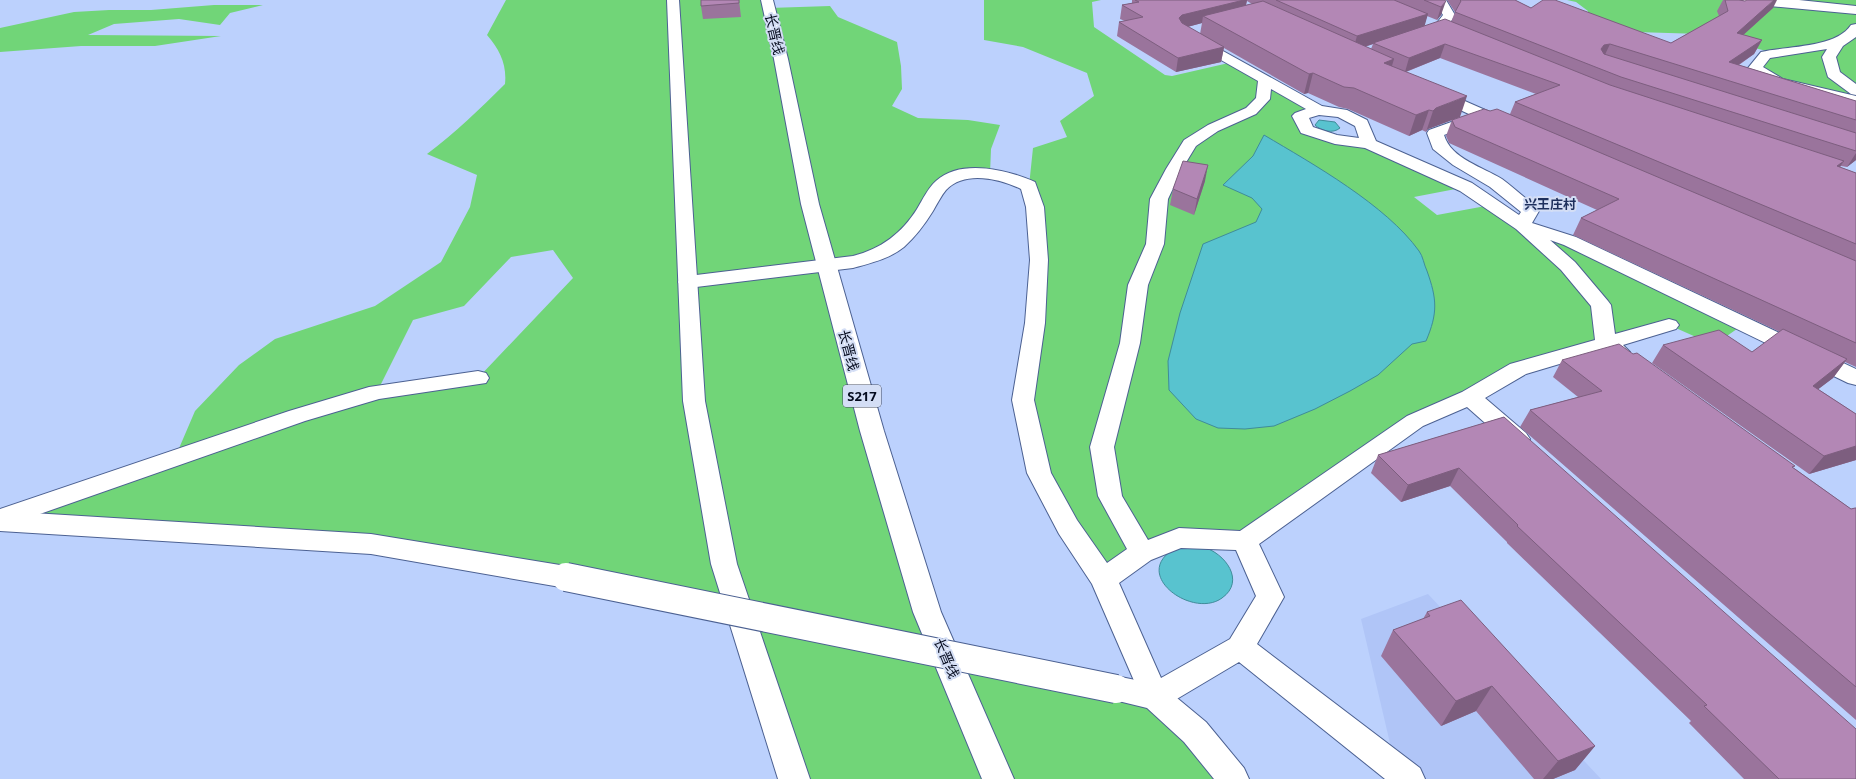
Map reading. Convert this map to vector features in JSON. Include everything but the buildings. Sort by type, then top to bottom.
[{"type":"street","points":[[674,0],[694,401],[724,564],[794,779]]},
{"type":"street","name":"长晋线","points":[[767,0],[781,59],[810,204],[866,412],[927,612],[998,779]]},
{"type":"street","points":[[1436,0],[1442,3],[1449,15],[1431,27],[1469,39]]},
{"type":"street","points":[[1749,0],[1856,10]]},
{"type":"street","points":[[1856,28],[1852,34],[1838,43],[1766,55],[1756,68],[1778,82],[1856,100]]},
{"type":"street","points":[[1200,29],[1185,33],[1318,110],[1342,113],[1362,123],[1369,144]]},
{"type":"street","points":[[1838,43],[1829,57],[1833,74],[1856,91]]},
{"type":"street","points":[[1142,553],[1110,496],[1102,447],[1130,343],[1138,285],[1154,244],[1158,199],[1190,143],[1213,128],[1251,112],[1263,99],[1265,80]]},
{"type":"street","points":[[1422,88],[1516,129]]},
{"type":"street","points":[[1318,110],[1300,116],[1307,130],[1335,140],[1369,144],[1466,187],[1522,225],[1568,266],[1601,305],[1606,343],[1638,366]]},
{"type":"street","points":[[1485,115],[1435,133],[1439,146],[1459,162],[1496,184],[1530,211],[1522,225]]},
{"type":"street","points":[[688,282],[853,262],[878,255],[899,241],[917,224],[944,183],[964,174],[990,174],[1017,180],[1029,186],[1035,207],[1039,260],[1035,323],[1022,400],[1039,473],[1068,527],[1104,580],[1116,612],[1156,697],[1195,732],[1232,779]]},
{"type":"street","points":[[1522,225],[1570,240],[1856,378]]},
{"type":"street","points":[[1104,580],[1120,567],[1142,553],[1179,538],[1245,541],[1415,421],[1470,397],[1518,369],[1669,325]]},
{"type":"street","points":[[0,520],[311,411],[377,392],[478,378]]},
{"type":"street","points":[[1470,397],[1535,455]]},
{"type":"street","points":[[0,520],[370,544],[566,577],[1156,697],[1240,647],[1270,597],[1245,541]]},
{"type":"street","points":[[1240,647],[1409,779]]},
{"type":"shaded area","points":[[1319,120],[1335,122],[1340,128],[1334,131],[1324,130],[1315,125]]},
{"type":"shaded area","points":[[1264,135],[1348,187],[1388,218],[1405,234],[1420,253],[1433,290],[1435,306],[1433,322],[1426,341],[1412,344],[1378,375],[1315,409],[1274,426],[1245,429],[1218,428],[1196,419],[1169,390],[1168,361],[1180,313],[1203,244],[1256,222],[1262,209],[1252,198],[1223,185],[1253,156]]},
{"type":"shaded area","points":[[1178,547],[1203,547],[1219,555],[1225,561],[1230,568],[1232,584],[1229,591],[1222,598],[1209,603],[1195,603],[1181,598],[1170,590],[1162,580],[1159,569],[1164,557]]},
{"type":"shaded area","points":[[1428,594],[1601,779],[1409,779],[1396,769],[1361,619]]},
{"type":"green space","points":[[506,0],[767,0],[769,8],[830,6],[838,17],[897,42],[901,66],[902,89],[892,106],[918,118],[968,120],[1000,125],[991,149],[990,174],[944,183],[899,241],[828,271],[947,658],[1155,697],[1233,779],[794,779],[740,612],[371,544],[0,519],[174,460],[195,411],[239,365],[275,339],[375,306],[441,262],[470,207],[477,175],[427,154],[486,103],[505,84],[505,70],[502,58],[496,46],[487,35]],"holes":[[[553,250],[573,278],[478,378],[377,392],[413,320],[464,306],[511,257]]]},
{"type":"green space","points":[[984,0],[1101,0],[1092,2],[1094,27],[1165,75],[1172,76],[1233,62],[1318,110],[1300,116],[1307,130],[1369,144],[1466,187],[1414,197],[1437,215],[1491,205],[1744,324],[1714,345],[1669,325],[1518,369],[1415,421],[1245,541],[1179,538],[1104,580],[1068,527],[1023,400],[1035,323],[1029,186],[1033,148],[1067,137],[1060,121],[1094,96],[1087,73],[1023,47],[984,40]]},
{"type":"green space","points":[[1567,0],[1856,0],[1856,100],[1778,82],[1755,68],[1774,53],[1701,34],[1636,32],[1586,23],[1588,11],[1576,2]]},
{"type":"green space","points":[[214,5],[263,5],[230,13],[220,25],[179,19],[114,24],[88,35],[221,36],[155,46],[81,46],[0,52],[0,28],[74,12],[151,10]]},
{"type":"district","name":"兴王庄村","points":[[1550,204]]}]
